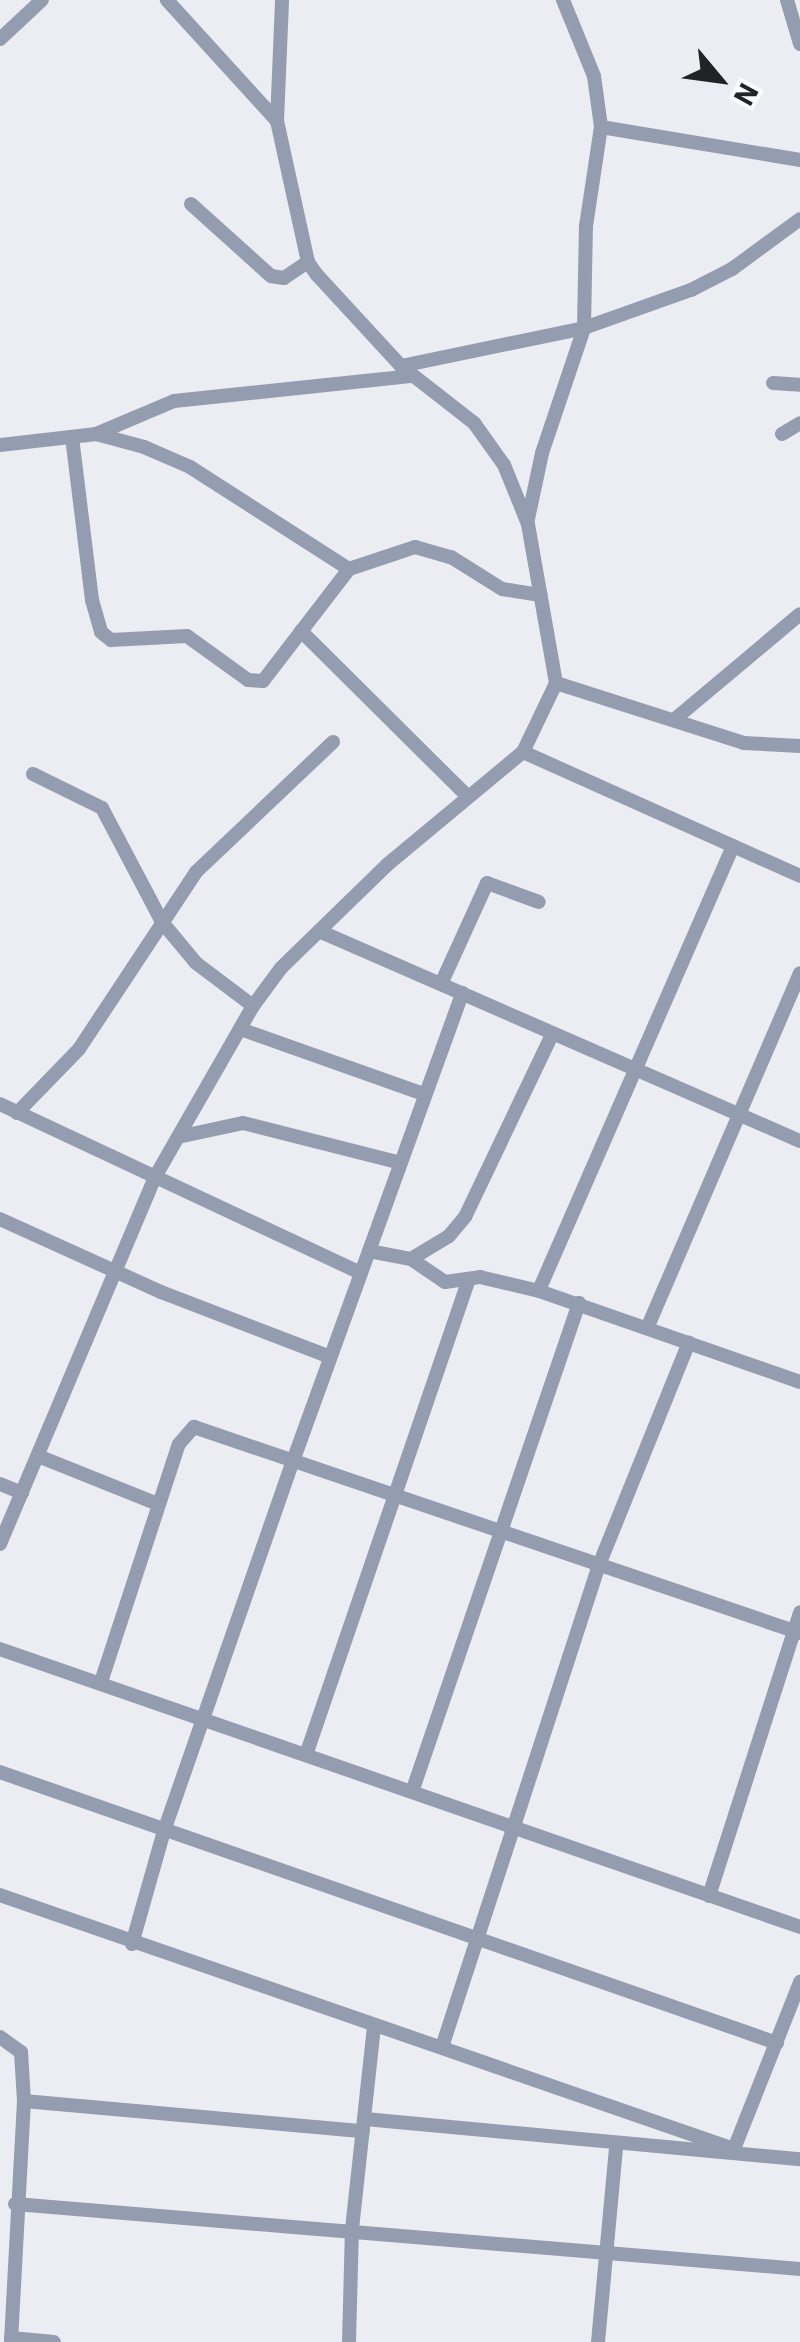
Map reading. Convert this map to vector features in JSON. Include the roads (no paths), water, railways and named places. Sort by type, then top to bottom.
[{"type":"street","points":[[0,38],[42,0]]},
{"type":"street","points":[[166,0],[276,121]]},
{"type":"street","points":[[0,1544],[156,1177],[243,1030],[253,1006],[319,930],[523,752],[556,683],[528,524],[488,441],[407,371],[308,262],[276,121],[282,0]]},
{"type":"street","points":[[528,524],[542,453],[584,328],[586,226],[601,128],[594,76],[563,0]]},
{"type":"street","points":[[786,0],[800,44]]},
{"type":"street","points":[[601,128],[800,160]]},
{"type":"street","points":[[191,204],[271,276],[284,278],[308,262]]},
{"type":"street","points":[[0,444],[96,434],[174,401],[407,371],[584,328],[732,270],[800,218]]},
{"type":"street","points":[[773,383],[800,385]]},
{"type":"street","points":[[782,434],[800,423]]},
{"type":"street","points":[[96,434],[190,467],[349,569]]},
{"type":"street","points":[[72,437],[92,600],[104,636],[119,642],[152,633],[187,636],[256,682],[271,675],[349,569],[415,547],[450,557],[502,589],[540,594]]},
{"type":"street","points":[[675,719],[800,614]]},
{"type":"street","points":[[302,630],[468,797]]},
{"type":"street","points":[[556,683],[744,742],[800,746]]},
{"type":"street","points":[[17,1113],[80,1048],[196,872],[332,742]]},
{"type":"street","points":[[523,752],[800,876]]},
{"type":"street","points":[[33,774],[102,808],[162,922],[196,963],[253,1006]]},
{"type":"street","points":[[538,1291],[638,1072],[733,846]]},
{"type":"street","points":[[441,984],[487,883],[539,902]]},
{"type":"street","points":[[319,930],[800,1141]]},
{"type":"street","points":[[648,1326],[800,973]]},
{"type":"street","points":[[132,1944],[164,1831],[292,1462],[397,1162],[462,993]]},
{"type":"street","points":[[243,1030],[424,1094]]},
{"type":"street","points":[[410,1258],[449,1236],[465,1218],[552,1034]]},
{"type":"street","points":[[0,1104],[360,1273]]},
{"type":"street","points":[[178,1137],[244,1124],[397,1162]]},
{"type":"street","points":[[0,1219],[114,1271],[330,1357]]},
{"type":"street","points":[[369,1251],[410,1258],[445,1282],[469,1279],[579,1303],[800,1382]]},
{"type":"street","points":[[307,1752],[469,1279]]},
{"type":"street","points":[[412,1792],[579,1303]]},
{"type":"street","points":[[442,2046],[599,1565],[689,1342]]},
{"type":"street","points":[[101,1682],[158,1504],[188,1428],[201,1427],[292,1462],[502,1528],[797,1632]]},
{"type":"street","points":[[38,1456],[158,1504]]},
{"type":"street","points":[[0,1484],[22,1492]]},
{"type":"street","points":[[709,1896],[797,1632],[800,1612]]},
{"type":"street","points":[[0,1649],[206,1716],[800,1927]]},
{"type":"street","points":[[0,1772],[776,2044]]},
{"type":"street","points":[[0,1895],[734,2150]]},
{"type":"street","points":[[734,2150],[800,1982]]},
{"type":"street","points":[[349,2342],[352,2229],[374,2026]]},
{"type":"street","points":[[0,2037],[21,2052],[24,2101],[15,2204],[11,2340],[54,2342]]},
{"type":"street","points":[[24,2101],[616,2146],[734,2150],[800,2159]]},
{"type":"street","points":[[598,2342],[616,2146]]},
{"type":"street","points":[[15,2204],[800,2269]]}]
